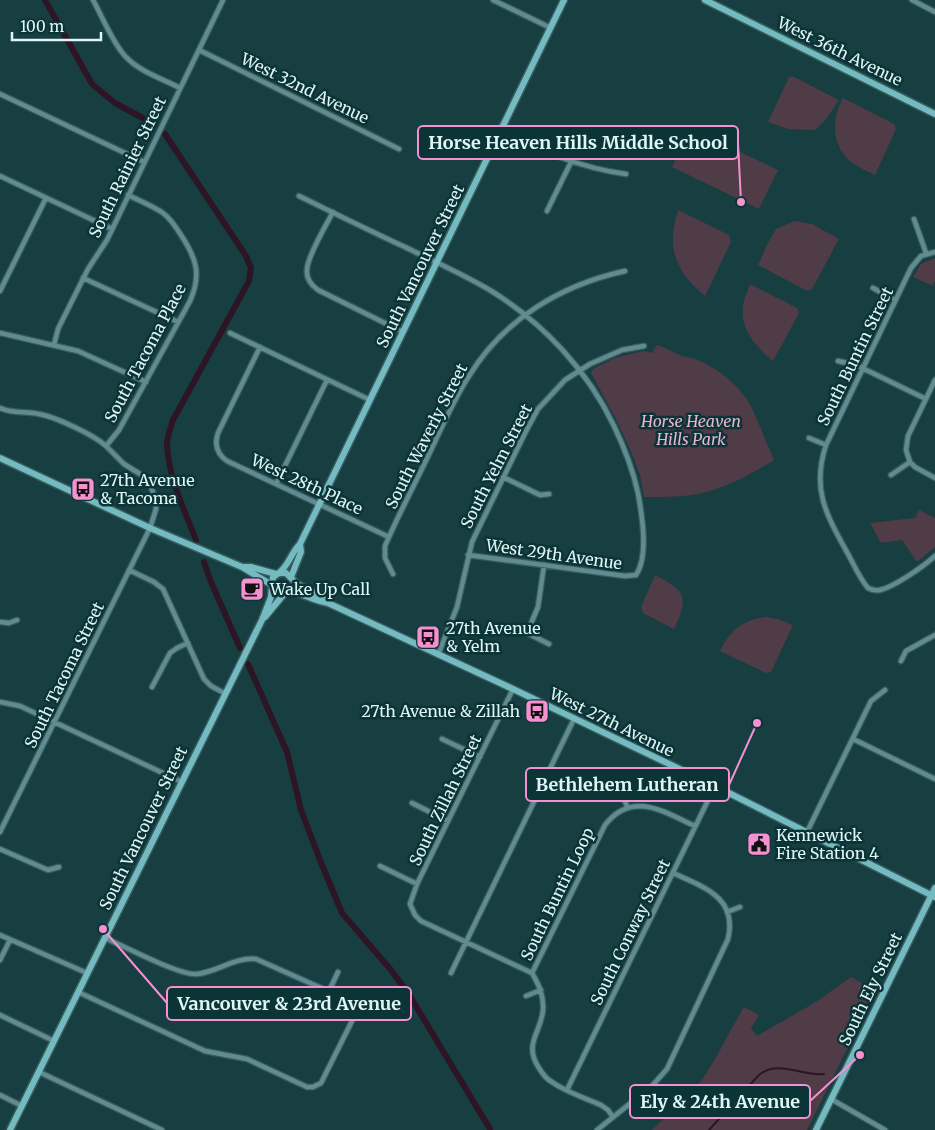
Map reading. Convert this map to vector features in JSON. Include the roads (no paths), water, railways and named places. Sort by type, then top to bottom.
[{"type":"street","points":[[93,0],[126,58],[180,88]]},
{"type":"street","name":"South Rainier Street","points":[[54,345],[58,329],[83,278],[112,229],[223,0]]},
{"type":"street","points":[[493,0],[551,28]]},
{"type":"street","name":"South Vancouver Street","points":[[277,573],[286,567],[294,550],[300,544],[564,0]]},
{"type":"street","name":"West 36th Avenue","points":[[705,0],[935,114]]},
{"type":"street","points":[[912,0],[935,12]]},
{"type":"street","name":"West 32nd Avenue","points":[[199,50],[399,149]]},
{"type":"street","points":[[0,94],[144,162]]},
{"type":"street","points":[[501,131],[539,150],[571,162],[608,172],[626,174]]},
{"type":"street","points":[[547,211],[571,162]]},
{"type":"street","points":[[0,176],[112,229]]},
{"type":"street","name":"South Tacoma Place","points":[[128,195],[154,207],[169,219],[195,258],[197,274],[196,284],[190,301],[119,430],[106,446],[124,464],[140,474],[150,485],[155,497],[156,508],[150,528]]},
{"type":"street","points":[[299,196],[494,293],[525,315],[555,342],[580,370]]},
{"type":"street","points":[[0,291],[46,198]]},
{"type":"street","points":[[333,212],[308,263],[306,273],[310,282],[318,290],[403,332]]},
{"type":"street","points":[[914,219],[926,254],[935,252]]},
{"type":"street","name":"South Buntin Street","points":[[926,254],[914,262],[826,445],[821,464],[820,494],[826,512],[864,584],[871,590],[883,589],[915,572],[935,556]]},
{"type":"street","name":"South Waverly Street","points":[[393,574],[384,558],[385,546],[466,381],[478,362],[496,341],[525,315],[565,290],[596,278],[625,271]]},
{"type":"street","points":[[83,278],[178,322]]},
{"type":"street","points":[[874,288],[895,300]]},
{"type":"street","points":[[230,332],[370,400]]},
{"type":"street","points":[[0,333],[78,351],[146,382]]},
{"type":"street","name":"South Yelm Street","points":[[438,655],[457,606],[472,542],[538,409],[556,388],[580,370],[614,352],[644,346]]},
{"type":"street","name":"West 28th Place","points":[[260,347],[218,433],[216,442],[223,458],[389,537]]},
{"type":"street","points":[[838,361],[862,368],[926,399]]},
{"type":"street","name":"West 29th Avenue","points":[[468,555],[625,576],[636,575],[641,563],[643,538],[640,502],[633,475],[624,448],[609,417],[593,388],[580,370]]},
{"type":"street","points":[[276,484],[327,380]]},
{"type":"street","points":[[935,380],[906,442],[906,450],[910,462],[921,472],[935,478]]},
{"type":"street","points":[[0,408],[12,412],[46,415],[92,436],[106,446]]},
{"type":"street","points":[[809,438],[826,445]]},
{"type":"street","name":"West 27th Avenue","points":[[0,458],[150,528],[242,568],[272,586],[276,592],[297,592],[315,601],[328,603],[513,689],[715,786],[933,896]]},
{"type":"street","points":[[891,475],[910,462]]},
{"type":"street","points":[[503,477],[540,495],[549,494]]},
{"type":"street","name":"South Tacoma Street","points":[[0,832],[150,528]]},
{"type":"street","name":"South Vancouver Street","points":[[291,578],[300,552],[300,544]]},
{"type":"street","points":[[544,565],[538,607],[527,633],[549,644]]},
{"type":"street","name":"West 27th Avenue","points":[[242,568],[251,567],[277,573],[286,573],[297,584],[321,596],[328,603]]},
{"type":"street","points":[[130,570],[164,589],[204,679],[211,686],[226,694]]},
{"type":"street","points":[[272,586],[272,580],[277,573]]},
{"type":"street","points":[[286,592],[292,586],[291,578]]},
{"type":"street","name":"South Vancouver Street","points":[[10,1130],[262,620],[271,597],[272,586]]},
{"type":"street","name":"South Vancouver Street","points":[[262,620],[286,592]]},
{"type":"street","points":[[0,622],[9,623],[17,620]]},
{"type":"street","points":[[901,661],[906,651],[935,635]]},
{"type":"street","points":[[152,687],[170,653],[188,643]]},
{"type":"street","name":"South Zillah Street","points":[[467,942],[421,921],[415,915],[410,904],[417,884],[513,689]]},
{"type":"street","points":[[807,832],[871,701],[885,690]]},
{"type":"street","points":[[0,702],[20,706],[182,782]]},
{"type":"street","points":[[451,973],[574,719]]},
{"type":"street","points":[[442,739],[480,757]]},
{"type":"street","points":[[852,739],[935,779]]},
{"type":"street","name":"South Conway Street","points":[[567,1090],[715,786]]},
{"type":"street","points":[[622,795],[628,808],[647,806],[656,808],[695,826]]},
{"type":"street","points":[[412,803],[448,821]]},
{"type":"street","name":"South Buntin Loop","points":[[613,1117],[601,1105],[550,1082],[535,1062],[532,1046],[543,1011],[541,990],[532,974],[605,826],[611,818],[628,808]]},
{"type":"street","points":[[0,849],[48,870],[58,867]]},
{"type":"street","points":[[380,866],[417,884]]},
{"type":"street","points":[[597,1130],[652,1086],[667,1070],[728,939],[730,923],[727,912],[718,897],[711,891],[673,872]]},
{"type":"street","name":"South Ely Street","points":[[816,1130],[933,896],[935,888]]},
{"type":"street","points":[[727,912],[740,907]]},
{"type":"street","points":[[0,936],[87,973]]},
{"type":"street","points":[[78,992],[205,1051],[218,1055],[240,1057],[304,1086],[313,1087],[321,1083],[355,1013],[354,1006],[346,998],[256,960],[242,959],[202,973],[187,974],[105,938]]},
{"type":"street","points":[[0,960],[10,940]]},
{"type":"street","points":[[467,942],[532,974]]},
{"type":"street","points":[[329,991],[338,972]]},
{"type":"street","points":[[526,996],[541,990]]},
{"type":"street","points":[[0,1015],[54,1041]]},
{"type":"street","points":[[38,1072],[162,1130]]},
{"type":"street","points":[[0,1095],[22,1106]]},
{"type":"street","points":[[831,1100],[885,1130]]},
{"type":"waterway","points":[[45,0],[92,84],[115,103],[154,124]]},
{"type":"waterway","points":[[165,134],[246,256],[251,268],[249,281],[173,420],[168,438],[168,456],[173,480],[196,540]]},
{"type":"waterway","points":[[204,562],[240,648]]},
{"type":"waterway","points":[[248,664],[287,752],[301,810],[342,913],[391,970],[408,993],[490,1129]]},
{"type":"waterway","points":[[709,1130],[758,1076],[765,1071],[782,1068],[824,1074]]},
{"type":"place","name":"Horse Heaven Hills Middle School","points":[[741,202]]},
{"type":"place","name":"27th Avenue & Tacoma","points":[[83,489]]},
{"type":"place","name":"Wake Up Call","points":[[252,589]]},
{"type":"place","name":"27th Avenue & Yelm","points":[[428,637]]},
{"type":"place","name":"27th Avenue & Zillah","points":[[537,711]]},
{"type":"place","name":"Bethlehem Lutheran","points":[[757,723]]},
{"type":"place","name":"Kennewick Fire Station 4","points":[[759,844]]},
{"type":"place","name":"Vancouver & 23rd Avenue","points":[[103,929]]},
{"type":"place","name":"Ely & 24th Avenue","points":[[860,1055]]},
{"type":"park label","name":"Horse Heaven Hills Park","points":[[691,430]]}]
